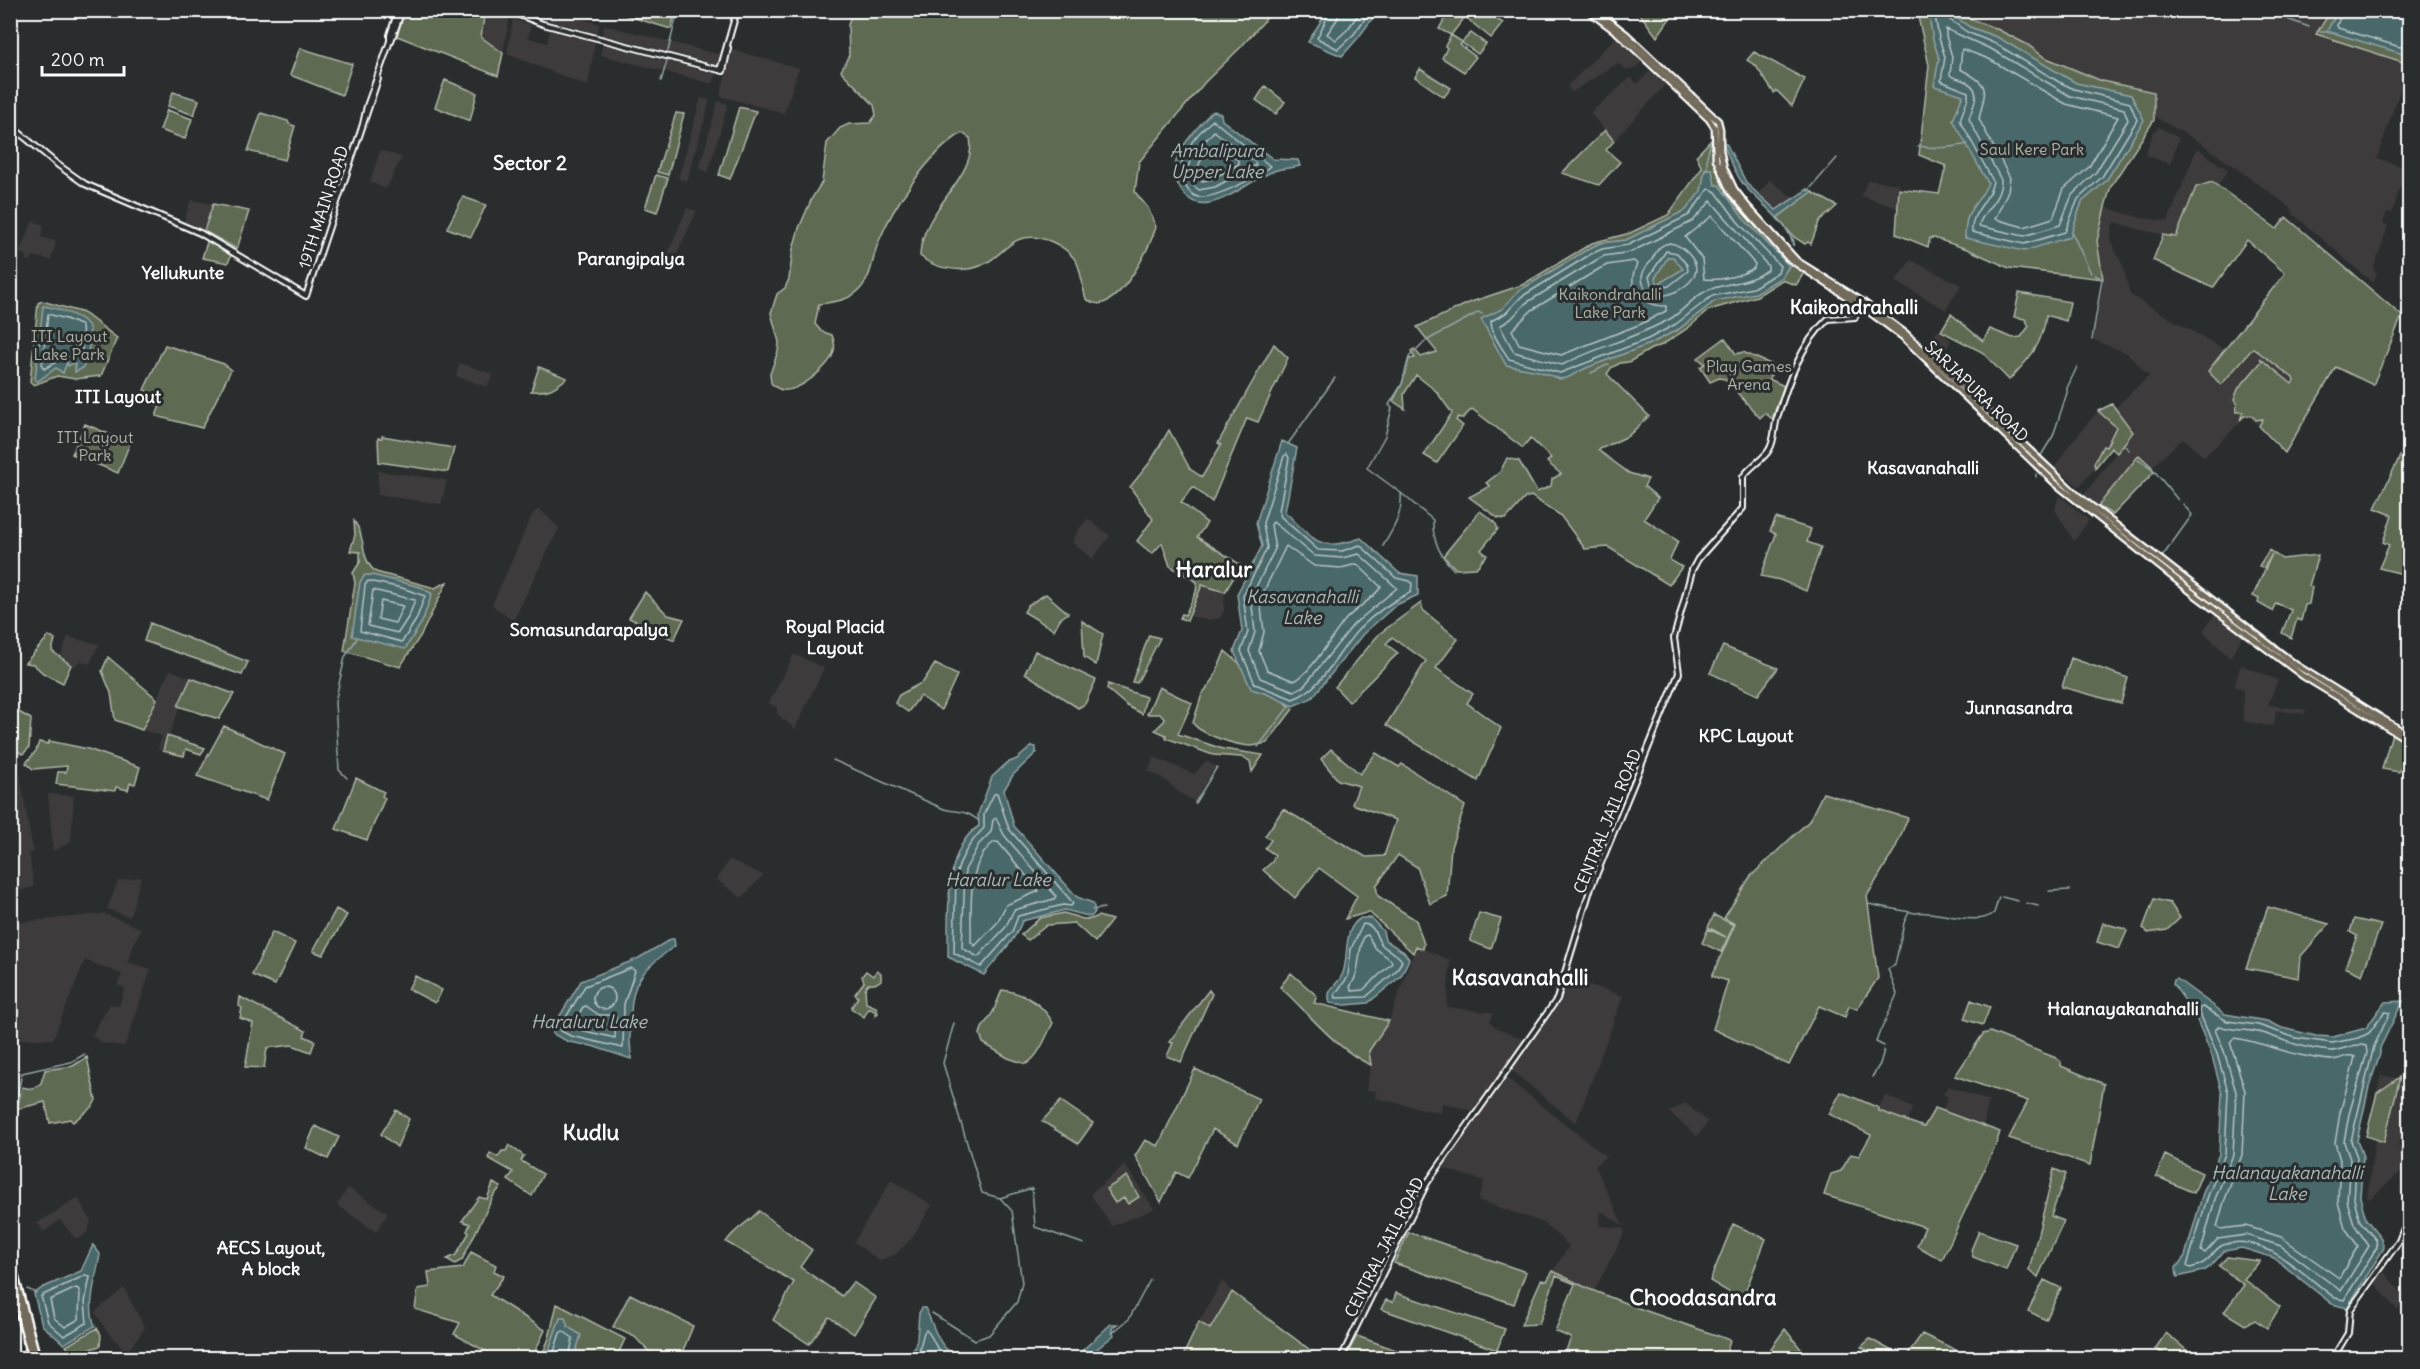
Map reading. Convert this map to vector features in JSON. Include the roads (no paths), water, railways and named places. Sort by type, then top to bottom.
[{"type":"highway","points":[[10,1258],[34,1359]]},
{"type":"highway","points":[[10,1264],[34,1359]]},
{"type":"highway","points":[[10,1278],[34,1359]]},
{"type":"highway","points":[[10,1286],[34,1359]]},
{"type":"main road","name":"19TH MAIN ROAD","points":[[10,125],[85,184],[181,224],[306,296],[400,10]]},
{"type":"main road","points":[[506,10],[543,24],[722,70],[737,10]]},
{"type":"main road","points":[[1587,10],[1618,33],[1713,121]]},
{"type":"main road","points":[[1595,10],[1626,34],[1713,121]]},
{"type":"main road","name":"SARJAPURA ROAD","points":[[1713,121],[1716,159],[1725,183],[1734,197],[1788,258],[1859,305],[1915,347],[2086,506]]},
{"type":"main road","name":"SARJAPURA ROAD","points":[[1713,121],[1720,129],[1721,158],[1732,185],[1742,200],[1799,262],[1884,316],[1919,345],[2054,485],[2086,506],[2288,659],[2409,736]]},
{"type":"main road","name":"CENTRAL JAIL ROAD","points":[[1341,1359],[1428,1183],[1557,999],[1598,869],[1678,673],[1674,638],[1692,570],[1698,559],[1743,508],[1743,477],[1771,447],[1776,419],[1789,383],[1807,345],[1828,319],[1855,317],[1859,305]]},
{"type":"main road","name":"SARJAPURA ROAD","points":[[2389,725],[2409,741]]},
{"type":"main road","points":[[2333,1359],[2348,1333],[2350,1310],[2399,1241],[2409,1213]]},
{"type":"water","points":[[1327,11],[1378,11],[1342,56],[1308,42]]},
{"type":"water","name":"Saul Kere Park","points":[[1928,11],[1946,11],[1970,27],[1999,38],[2076,83],[2131,95],[2144,120],[2106,181],[2082,202],[2070,237],[2024,251],[1965,238],[1969,213],[1988,183],[1953,120],[1963,95],[1934,86],[1939,58]]},
{"type":"water","points":[[2338,11],[2378,11],[2375,15],[2379,17],[2382,14],[2380,11],[2409,11],[2409,45],[2403,54],[2327,31]]},
{"type":"water","name":"Ambalipura Upper Lake","points":[[1214,111],[1221,114],[1222,120],[1273,159],[1298,160],[1300,166],[1277,170],[1265,175],[1212,203],[1199,203],[1188,198],[1178,185],[1175,165],[1189,137]]},
{"type":"water","points":[[1723,143],[1726,143],[1747,184],[1776,210],[1808,189],[1812,192],[1778,217],[1786,229],[1741,181]]},
{"type":"water","name":"Kaikondrahalli Lake Park","points":[[1705,169],[1712,169],[1715,185],[1719,185],[1743,218],[1789,266],[1782,277],[1756,293],[1715,301],[1679,329],[1650,344],[1586,368],[1567,378],[1560,379],[1538,371],[1506,365],[1481,319],[1502,309],[1517,292],[1588,249],[1600,243],[1626,240],[1686,210],[1701,191]],"holes":[[[1668,257],[1673,257],[1683,269],[1658,284],[1655,278]]]},
{"type":"water","points":[[43,306],[61,310],[87,323],[90,342],[83,368],[75,372],[75,364],[68,366],[67,362],[63,373],[56,368],[38,381],[35,380]]},
{"type":"water","name":"Kasavanahalli Lake","points":[[1282,441],[1297,448],[1285,512],[1303,530],[1326,544],[1361,538],[1399,573],[1418,576],[1418,595],[1396,605],[1363,634],[1312,698],[1293,706],[1251,689],[1234,651],[1242,631],[1237,594],[1262,546],[1256,523]]},
{"type":"water","points":[[365,575],[421,587],[432,594],[422,622],[405,649],[352,636],[360,582]]},
{"type":"water","name":"Haralur Lake","points":[[1032,746],[1036,747],[1036,753],[1013,775],[1004,790],[1014,826],[1077,897],[1093,903],[1095,912],[1091,917],[1065,910],[1022,921],[1010,943],[984,975],[948,957],[948,904],[953,867],[967,837],[979,826],[978,814],[992,777],[1007,763],[1017,759]]},
{"type":"water","points":[[1361,918],[1371,918],[1383,931],[1385,940],[1404,952],[1409,959],[1401,976],[1368,1003],[1346,1005],[1330,1003],[1330,991],[1340,979],[1344,969],[1348,937],[1355,923]]},
{"type":"water","name":"Haraluru Lake","points":[[674,939],[675,946],[643,974],[634,993],[630,1019],[631,1059],[592,1046],[569,1042],[553,1034],[553,1027],[581,981],[637,959]]},
{"type":"water","name":"Halanayakanahalli Lake","points":[[2177,979],[2225,1014],[2267,1021],[2282,1028],[2316,1036],[2333,1037],[2366,1028],[2385,1002],[2403,1001],[2380,1048],[2357,1141],[2363,1156],[2360,1197],[2366,1219],[2381,1238],[2384,1248],[2347,1308],[2332,1304],[2274,1258],[2242,1248],[2224,1251],[2212,1265],[2203,1271],[2177,1277],[2176,1268],[2185,1256],[2203,1193],[2219,1154],[2222,1094],[2212,1056],[2194,1013],[2173,984]]},
{"type":"water","points":[[93,1245],[100,1254],[92,1300],[95,1326],[64,1344],[42,1325],[34,1294],[42,1288],[81,1271]]},
{"type":"water","points":[[922,1308],[925,1308],[945,1348],[958,1358],[911,1358],[917,1339],[919,1313]]},
{"type":"water","points":[[560,1318],[565,1318],[568,1327],[581,1335],[574,1358],[546,1358]]},
{"type":"water","points":[[1111,1324],[1117,1324],[1112,1328],[1114,1335],[1086,1358],[1074,1358]]},
{"type":"waterway","points":[[668,51],[678,10]]},
{"type":"waterway","points":[[2262,10],[2309,27]]},
{"type":"waterway","points":[[2317,31],[2327,31]]},
{"type":"waterway","points":[[661,81],[667,61]]},
{"type":"waterway","points":[[1707,170],[1707,156],[1711,141]]},
{"type":"waterway","points":[[1918,146],[1943,148],[1968,144]]},
{"type":"waterway","points":[[1808,191],[1837,158]]},
{"type":"waterway","points":[[2072,233],[2091,273]]},
{"type":"waterway","points":[[2092,340],[2102,279],[2095,275]]},
{"type":"waterway","points":[[1383,546],[1399,514],[1401,493],[1367,468],[1385,436],[1392,408],[1389,405],[1402,384],[1409,357],[1424,342],[1479,312],[1482,314]]},
{"type":"waterway","points":[[1591,373],[1609,364]]},
{"type":"waterway","points":[[2040,457],[2053,436],[2067,388],[2077,367]]},
{"type":"waterway","points":[[1288,444],[1335,378]]},
{"type":"waterway","points":[[2124,445],[2129,450]]},
{"type":"waterway","points":[[2138,460],[2152,468],[2178,500]]},
{"type":"waterway","points":[[1401,493],[1433,520],[1438,547],[1454,570]]},
{"type":"waterway","points":[[2162,557],[2192,515],[2183,504]]},
{"type":"waterway","points":[[347,778],[339,770],[335,702],[345,657],[357,638]]},
{"type":"waterway","points":[[1258,747],[1290,705]]},
{"type":"waterway","points":[[833,760],[944,809],[966,813],[979,821]]},
{"type":"waterway","points":[[1195,803],[1217,767]]},
{"type":"waterway","points":[[2049,891],[2070,890]]},
{"type":"waterway","points":[[1868,904],[1915,913],[1924,912],[1977,919],[1994,913],[1999,897]]},
{"type":"waterway","points":[[2002,897],[2018,901]]},
{"type":"waterway","points":[[2026,903],[2038,906]]},
{"type":"waterway","points":[[1092,910],[1104,908]]},
{"type":"waterway","points":[[1887,1017],[1897,994],[1888,969],[1895,965],[1904,923],[1909,912]]},
{"type":"waterway","points":[[1881,1030],[1886,1019]]},
{"type":"waterway","points":[[954,1023],[943,1063],[982,1193],[1000,1198],[1032,1188],[1035,1227],[1084,1244]]},
{"type":"waterway","points":[[1880,1031],[1876,1042],[1884,1046]]},
{"type":"waterway","points":[[1872,1077],[1880,1064],[1884,1050]]},
{"type":"waterway","points":[[10,1105],[16,1102],[22,1073],[71,1062],[85,1054]]},
{"type":"waterway","points":[[932,1313],[975,1340],[989,1335],[1017,1302],[1022,1283],[1012,1211],[1001,1199]]},
{"type":"waterway","points":[[1112,1333],[1129,1319],[1150,1280]]},
{"type":"waterway","points":[[27,1289],[36,1293]]},
{"type":"waterway","points":[[84,1358],[93,1353],[97,1358]]},
{"type":"railway","points":[[10,1296],[27,1358]]},
{"type":"district","name":"Sector 2","points":[[530,163]]},
{"type":"district","name":"Parangipalya","points":[[631,259]]},
{"type":"district","name":"Yellukunte","points":[[183,273]]},
{"type":"district","name":"Kaikondrahalli","points":[[1854,307]]},
{"type":"district","name":"ITI Layout","points":[[118,397]]},
{"type":"district","name":"Kasavanahalli","points":[[1923,468]]},
{"type":"district","name":"Haralur","points":[[1214,569]]},
{"type":"district","name":"Somasundarapalya","points":[[589,630]]},
{"type":"district","name":"Royal Placid Layout","points":[[835,637]]},
{"type":"district","name":"Junnasandra","points":[[2019,708]]},
{"type":"district","name":"KPC Layout","points":[[1746,736]]},
{"type":"district","name":"Kasavanahalli","points":[[1520,977]]},
{"type":"district","name":"Halanayakanahalli","points":[[2123,1009]]},
{"type":"district","name":"Kudlu","points":[[591,1132]]},
{"type":"district","name":"AECS Layout, A block","points":[[271,1258]]},
{"type":"district","name":"Choodasandra","points":[[1703,1297]]},
{"type":"park label","name":"ITI Layout Lake Park","points":[[69,345]]},
{"type":"park label","name":"Play Games Arena","points":[[1749,375]]},
{"type":"park label","name":"ITI Layout Park","points":[[95,446]]}]
